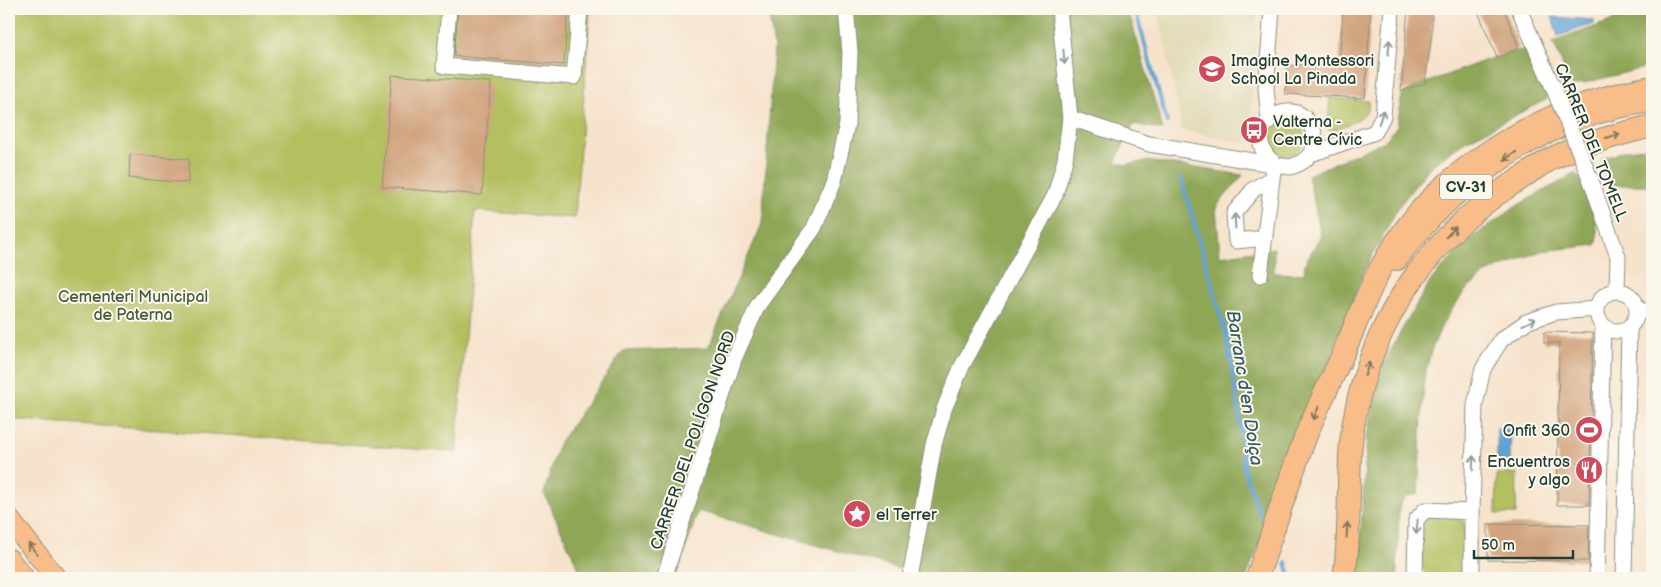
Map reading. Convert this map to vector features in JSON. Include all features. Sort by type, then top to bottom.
[{"type":"highway","points":[[1344,353],[1363,301],[1378,271],[1396,242],[1431,199],[1484,156],[1514,136],[1568,110],[1619,92],[1652,87]]},
{"type":"highway","name":"CV-31","points":[[1344,578],[1351,442],[1361,389],[1379,335],[1399,299],[1422,265],[1448,235],[1477,207],[1554,158],[1606,138],[1652,126]]},
{"type":"highway","name":"CV-31","points":[[1257,578],[1302,444],[1344,353]]},
{"type":"main road","name":"CV-31","points":[[1344,353],[1386,276],[1411,241],[1446,203],[1477,177],[1533,141],[1577,121],[1624,106],[1652,102]]},
{"type":"main road","points":[[9,519],[56,578]]},
{"type":"main road","points":[[9,559],[24,578]]},
{"type":"main road","points":[[9,574],[12,578]]},
{"type":"street","points":[[449,9],[444,66],[574,76],[580,9]]},
{"type":"street","name":"CARRER DEL POLÍGON NORD","points":[[664,578],[734,359],[758,305],[814,228],[834,181],[847,124],[850,52],[846,9]]},
{"type":"street","points":[[910,578],[934,445],[944,409],[962,366],[1055,195],[1065,160],[1070,118],[1059,9]]},
{"type":"street","points":[[1269,120],[1266,89],[1272,9]]},
{"type":"street","points":[[1070,118],[1149,144],[1235,158],[1273,170],[1298,165],[1311,154],[1375,132],[1383,116],[1392,9]]},
{"type":"street","name":"CARRER DEL TOMELL","points":[[1519,9],[1590,178],[1618,257],[1617,291]]},
{"type":"street","points":[[1260,275],[1273,170],[1261,146],[1261,132],[1269,120],[1284,112],[1293,113],[1308,121],[1315,137],[1311,154]]},
{"type":"street","points":[[1235,158],[1261,146]]},
{"type":"street","points":[[1265,238],[1236,241],[1234,212],[1273,170]]},
{"type":"street","points":[[1617,291],[1630,296],[1645,311],[1629,327],[1618,331],[1611,330],[1603,325],[1597,315],[1597,309],[1604,296],[1617,291]]},
{"type":"street","points":[[1472,578],[1475,405],[1483,369],[1501,340],[1526,322],[1556,312],[1597,309]]},
{"type":"street","points":[[1597,578],[1603,325]]},
{"type":"street","points":[[1624,578],[1629,327]]},
{"type":"street","points":[[1415,578],[1416,520],[1425,510],[1472,512]]},
{"type":"shaded area","name":"Imagine Montessori School La Pinada","points":[[1158,9],[1258,9],[1249,144],[1182,130]]},
{"type":"green space","name":"Cementeri Municipal de Paterna","points":[[9,9],[590,9],[575,218],[475,211],[456,452],[9,419]]},
{"type":"green space","points":[[768,9],[1128,9],[1163,130],[1134,124],[1115,162],[1126,165],[1147,161],[1243,175],[1216,207],[1220,256],[1274,248],[1274,273],[1304,274],[1305,263],[1321,235],[1308,175],[1385,141],[1397,126],[1402,95],[1412,88],[1497,56],[1527,49],[1547,99],[1462,143],[1430,167],[1399,206],[1365,269],[1246,578],[920,578],[920,575],[698,511],[676,578],[583,578],[544,493],[558,445],[623,351],[708,348],[762,224],[774,47]]},
{"type":"green space","points":[[1641,10],[1652,10],[1652,66],[1572,86],[1553,42]]},
{"type":"green space","points":[[1330,98],[1369,101],[1365,113],[1361,117],[1332,131],[1328,129]]},
{"type":"green space","points":[[1286,119],[1298,125],[1304,137],[1298,149],[1286,155],[1274,149],[1268,137],[1274,125]]},
{"type":"green space","points":[[1652,147],[1652,185],[1613,185],[1602,159],[1627,150]]},
{"type":"green space","points":[[1576,173],[1584,186],[1592,208],[1598,239],[1596,245],[1541,251],[1486,273],[1463,293],[1442,325],[1431,351],[1424,379],[1418,494],[1405,497],[1399,507],[1397,578],[1358,578],[1367,434],[1383,364],[1432,279],[1466,242],[1518,205]]},
{"type":"green space","points":[[1497,474],[1517,474],[1516,514],[1496,514]]},
{"type":"green space","points":[[1427,516],[1461,517],[1465,523],[1464,570],[1456,578],[1430,578],[1426,574],[1421,558],[1421,539]]},
{"type":"water","points":[[1552,17],[1594,20],[1594,24],[1558,36]]},
{"type":"water","points":[[1497,429],[1511,429],[1510,461],[1497,460]]},
{"type":"building","points":[[458,9],[568,9],[564,65],[454,56]]},
{"type":"building","points":[[1343,9],[1371,9],[1365,98],[1285,94],[1287,65],[1299,66],[1304,62],[1339,66]]},
{"type":"building","points":[[1408,9],[1432,9],[1432,32],[1425,83],[1401,91]]},
{"type":"building","points":[[1477,9],[1504,9],[1519,48],[1497,58]]},
{"type":"building","points":[[392,75],[491,82],[482,195],[382,187]]},
{"type":"building","points":[[130,154],[189,159],[188,183],[129,178]]},
{"type":"building","points":[[1544,332],[1593,333],[1589,505],[1557,505],[1559,343],[1544,343]]},
{"type":"building","points":[[1488,524],[1589,525],[1588,561],[1488,560]]},
{"type":"waterway","name":"Barranc d'en Dolça","points":[[1135,9],[1167,122]]},
{"type":"waterway","name":"Barranc d'en Dolça","points":[[1181,178],[1226,334],[1239,413],[1244,471],[1260,515]]},
{"type":"waterway","name":"Barranc d'en Dolça","points":[[1286,563],[1291,578]]},
{"type":"place","name":"Imagine Montessori School La Pinada","points":[[1212,69]]},
{"type":"place","name":"Valterna - Centre Cívic","points":[[1254,130]]},
{"type":"place","name":"Onfit 360","points":[[1589,430]]},
{"type":"place","name":"Encuentros y algo","points":[[1589,470]]},
{"type":"place","name":"el Terrer","points":[[857,514]]}]
